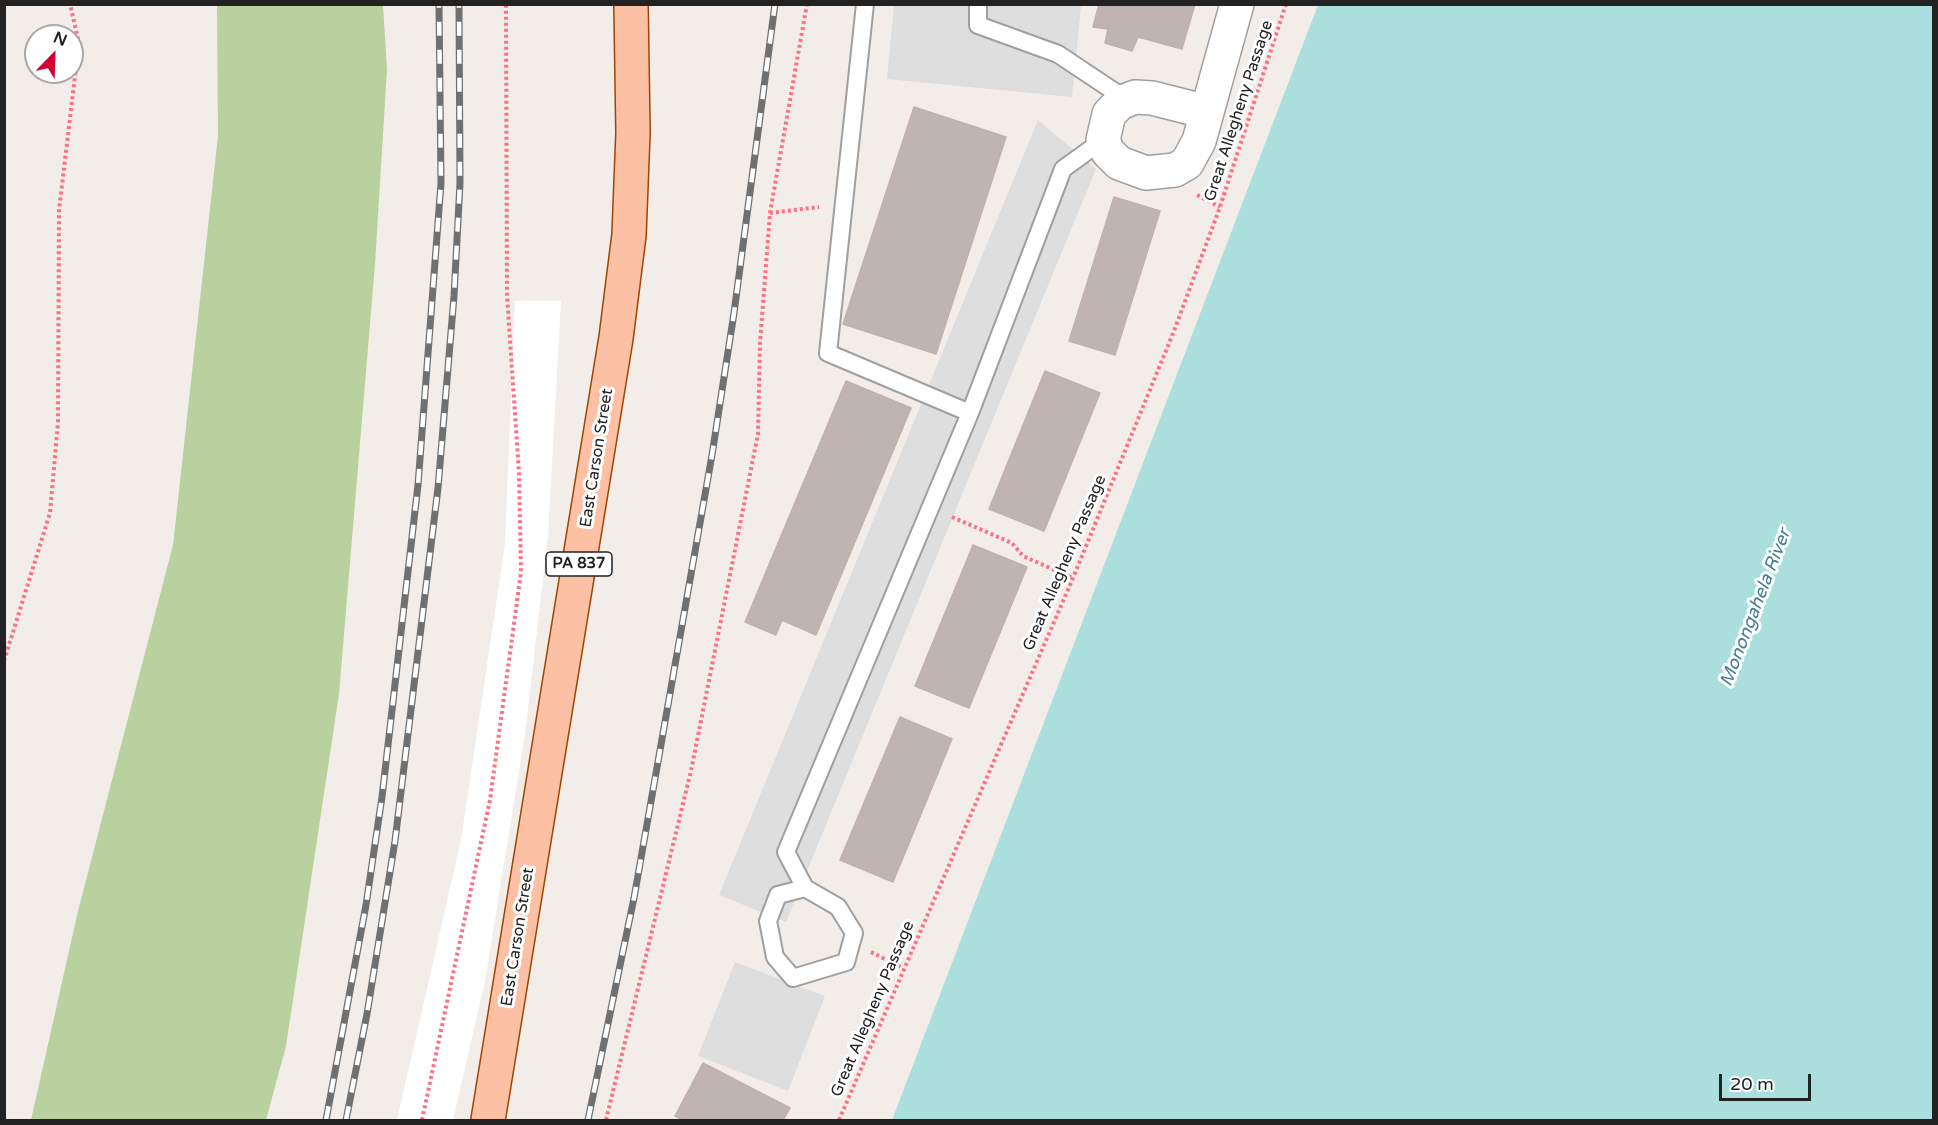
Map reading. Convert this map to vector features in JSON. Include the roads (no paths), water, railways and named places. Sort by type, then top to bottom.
[{"type":"main road","name":"East Carson Street","points":[[488,1120],[616,338],[629,223],[633,133],[631,4]]},
{"type":"street","points":[[1207,112],[1152,98],[1127,100],[1120,103],[1109,114],[1103,140],[1108,152],[1119,163],[1132,169],[1159,174],[1175,170],[1187,163],[1194,154],[1207,112],[1237,4]]},
{"type":"lane","points":[[865,4],[828,353],[970,413]]},
{"type":"lane","points":[[978,4],[978,25],[1058,54],[1127,100]]},
{"type":"lane","points":[[806,888],[777,895],[768,921],[775,957],[793,978],[846,962],[854,933],[838,907],[806,888],[786,852],[970,413],[1063,169],[1103,140]]},
{"type":"water","name":"Monongahela River","points":[[1318,5],[1933,5],[1933,1120],[892,1120]]},
{"type":"railway","points":[[326,1120],[366,905],[382,797],[418,485],[441,183],[439,4]]},
{"type":"railway","points":[[346,1120],[367,1014],[395,841],[438,488],[454,296],[460,183],[459,4]]},
{"type":"railway","points":[[588,1120],[634,898],[712,455],[734,313],[775,4]]}]
